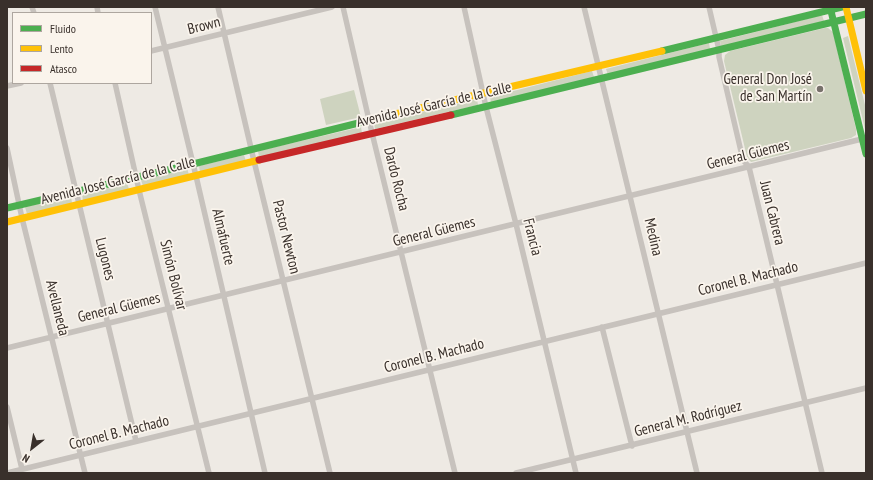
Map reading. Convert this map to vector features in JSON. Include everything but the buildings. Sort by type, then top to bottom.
[{"type":"main road","name":"Avenida José García de la Calle","points":[[7,208],[716,38],[831,8],[842,7]]},
{"type":"main road","points":[[846,7],[866,91]]},
{"type":"main road","points":[[831,8],[864,139],[866,154]]},
{"type":"main road","name":"Avenida José García de la Calle","points":[[7,222],[866,14]]},
{"type":"street","name":"Almafuerte","points":[[155,7],[265,473]]},
{"type":"street","name":"Pastor Newton","points":[[218,7],[330,473]]},
{"type":"street","name":"Brown","points":[[152,51],[332,7]]},
{"type":"street","name":"Dardo Rocha","points":[[343,7],[372,133],[455,473]]},
{"type":"street","name":"Francia","points":[[464,7],[486,107],[576,473]]},
{"type":"street","name":"Medina","points":[[584,7],[697,473]]},
{"type":"street","name":"Juan Cabrera","points":[[709,7],[743,160],[749,167],[822,473]]},
{"type":"street","name":"Lugones","points":[[50,84],[136,441]]},
{"type":"street","name":"Simón Bolívar","points":[[115,84],[136,178],[209,473]]},
{"type":"street","name":"General Güemes","points":[[7,348],[864,139]]},
{"type":"street","name":"Avellaneda","points":[[7,148],[22,218],[85,473]]},
{"type":"street","name":"Coronel B. Machado","points":[[7,473],[866,263]]},
{"type":"street","points":[[602,327],[632,446]]},
{"type":"street","name":"General M. Rodríguez","points":[[516,473],[866,388]]},
{"type":"street","points":[[7,407],[22,469]]},
{"type":"green space","points":[[822,15],[824,21],[721,47],[720,41]]},
{"type":"green space","points":[[828,28],[833,32],[856,129],[856,135],[851,138],[751,162],[747,157],[724,61],[725,55],[730,51]]},
{"type":"green space","points":[[848,36],[866,109],[865,129],[843,38]]},
{"type":"green space","points":[[709,43],[710,49],[608,75],[606,69]]},
{"type":"green space","points":[[592,71],[594,77],[491,103],[490,97]]},
{"type":"green space","points":[[354,90],[361,117],[326,125],[320,99]]},
{"type":"green space","points":[[477,99],[478,105],[375,129],[374,123]]},
{"type":"green space","points":[[361,127],[362,133],[259,157],[258,151]]},
{"type":"green space","points":[[244,155],[246,161],[200,172],[199,166]]},
{"type":"green space","points":[[187,168],[189,175],[143,186],[141,180]]},
{"type":"green space","points":[[127,183],[129,189],[83,201],[82,194]]},
{"type":"green space","points":[[71,196],[72,203],[27,214],[25,207]]},
{"type":"traffic: fast","points":[[830,7],[866,154]]},
{"type":"traffic: fast","points":[[662,51],[842,7]]},
{"type":"traffic: fast","points":[[451,115],[866,14]]},
{"type":"traffic: fast","points":[[7,208],[395,114]]},
{"type":"traffic: slow","points":[[846,7],[866,91]]},
{"type":"traffic: slow","points":[[395,114],[662,51]]},
{"type":"traffic: slow","points":[[7,222],[259,160]]},
{"type":"traffic: jam","points":[[259,160],[451,115]]},
{"type":"place","name":"General Don José de San Martín","points":[[820,89]]}]
